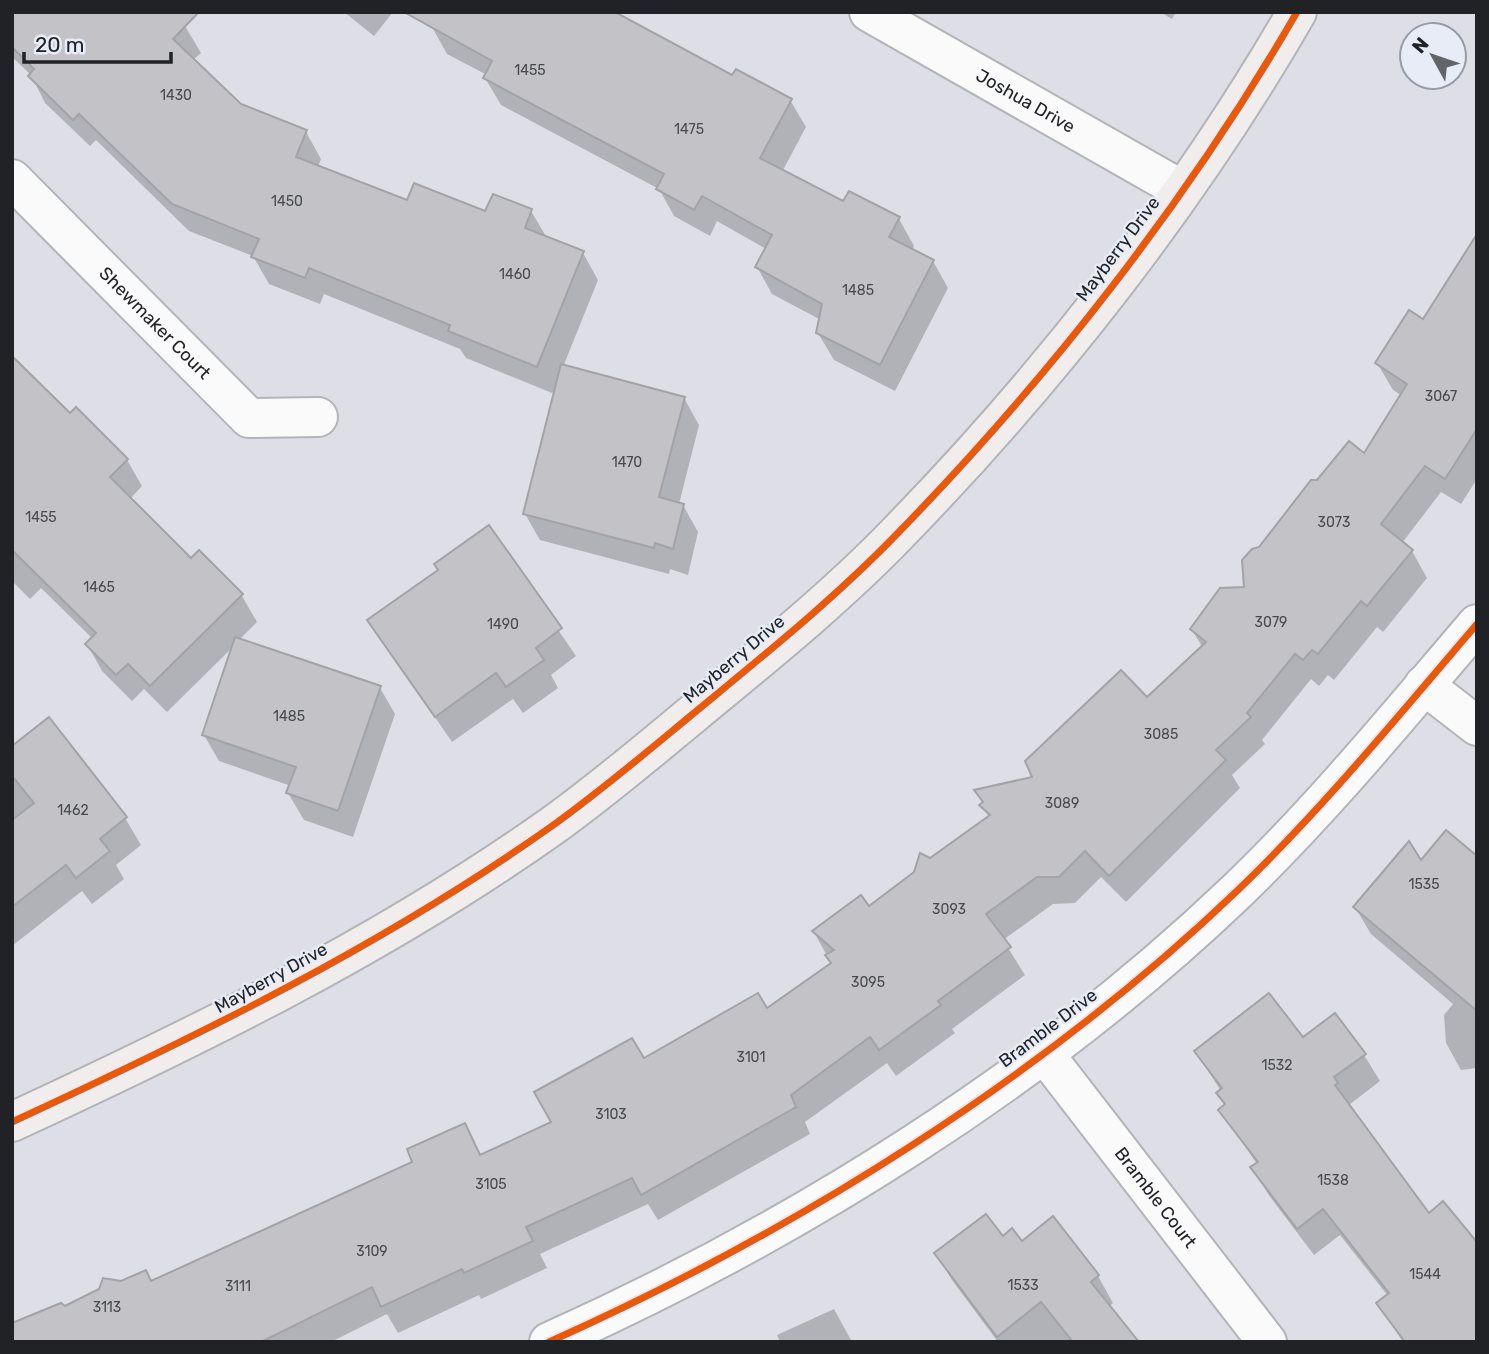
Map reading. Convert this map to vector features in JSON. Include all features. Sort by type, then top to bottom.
[{"type":"main road","name":"Mayberry Drive","points":[[12,1122],[206,1032],[418,913],[552,826],[787,637],[895,537],[987,435],[1094,309],[1182,190],[1297,12]]},
{"type":"street","name":"Joshua Drive","points":[[869,12],[1182,190]]},
{"type":"street","name":"Shewmaker Court","points":[[12,179],[249,418],[318,417]]},
{"type":"street","name":"Bramble Drive","points":[[550,1342],[615,1329],[872,1170],[1043,1052],[1160,961],[1239,889],[1355,768],[1477,624]]},
{"type":"street","points":[[1424,685],[1477,726]]},
{"type":"street","name":"Bramble Court","points":[[1043,1052],[1267,1342]]},
{"type":"building","points":[[12,12],[199,12],[173,39],[241,104],[307,130],[296,157],[407,200],[414,183],[485,211],[493,194],[532,209],[525,228],[584,251],[537,367],[448,331],[450,325],[309,268],[305,278],[251,257],[259,239],[172,204],[79,114],[73,120],[28,76],[34,69],[12,47]]},
{"type":"building","points":[[404,12],[615,12],[732,75],[736,69],[792,99],[760,158],[843,201],[849,191],[900,217],[889,237],[934,260],[880,365],[816,333],[822,304],[755,267],[772,235],[702,196],[694,210],[656,189],[664,174],[483,78],[492,61]]},
{"type":"building","points":[[1477,234],[1477,429],[1445,479],[1425,466],[1381,524],[1413,550],[1367,606],[1361,601],[1318,654],[1312,650],[1303,660],[1295,654],[1247,713],[1251,717],[1216,750],[1226,760],[1109,876],[1085,851],[1059,877],[1037,877],[986,914],[1011,947],[938,1001],[941,1005],[879,1050],[870,1037],[791,1095],[796,1107],[641,1195],[632,1178],[526,1227],[533,1241],[464,1273],[462,1269],[381,1307],[372,1287],[261,1342],[12,1342],[12,1323],[61,1303],[65,1306],[99,1289],[103,1278],[121,1281],[146,1270],[151,1281],[412,1162],[407,1149],[465,1123],[480,1155],[551,1122],[534,1092],[632,1038],[644,1058],[758,993],[767,1008],[831,963],[825,955],[834,950],[812,931],[861,895],[869,906],[914,872],[920,853],[930,858],[990,815],[979,805],[983,802],[974,790],[1032,777],[1025,761],[1121,670],[1147,697],[1206,642],[1190,629],[1220,588],[1244,587],[1242,560],[1252,549],[1259,547],[1311,480],[1317,480],[1349,441],[1364,453],[1407,384],[1375,363],[1409,310],[1423,319]]},
{"type":"building","points":[[12,356],[70,413],[76,407],[128,459],[110,477],[191,558],[199,550],[243,594],[150,686],[128,664],[116,675],[85,644],[96,633],[12,550]]},
{"type":"building","points":[[561,364],[685,397],[659,497],[684,504],[673,549],[655,543],[654,548],[523,514]]},
{"type":"building","points":[[489,525],[562,628],[536,648],[544,660],[506,687],[496,673],[435,717],[367,620],[438,570],[434,564]]},
{"type":"building","points":[[235,637],[381,686],[338,811],[286,793],[296,767],[202,735]]},
{"type":"building","points":[[49,717],[127,817],[100,839],[110,851],[76,878],[66,865],[12,907],[12,820],[34,803],[12,776],[12,746]]},
{"type":"building","points":[[1446,830],[1477,856],[1477,1011],[1353,907],[1409,841],[1421,860]]},
{"type":"building","points":[[1269,993],[1303,1037],[1335,1013],[1366,1054],[1334,1077],[1338,1083],[1335,1085],[1429,1213],[1443,1201],[1477,1242],[1477,1342],[1405,1342],[1376,1303],[1389,1293],[1323,1209],[1297,1229],[1250,1167],[1258,1162],[1218,1110],[1225,1104],[1216,1093],[1222,1088],[1194,1051]]},
{"type":"building","points":[[986,1214],[1003,1236],[1012,1228],[1022,1241],[1053,1216],[1099,1275],[1091,1282],[1139,1342],[1073,1342],[1041,1302],[997,1337],[934,1253]]},
{"type":"cycle path","points":[[12,1122],[220,1022],[423,910],[552,826],[798,627],[896,535],[1061,351],[1113,286],[1210,152],[1297,12]]},
{"type":"cycle path","points":[[549,1342],[641,1299],[824,1200],[913,1145],[1083,1024],[1162,959],[1270,858],[1360,760],[1477,624]]}]
